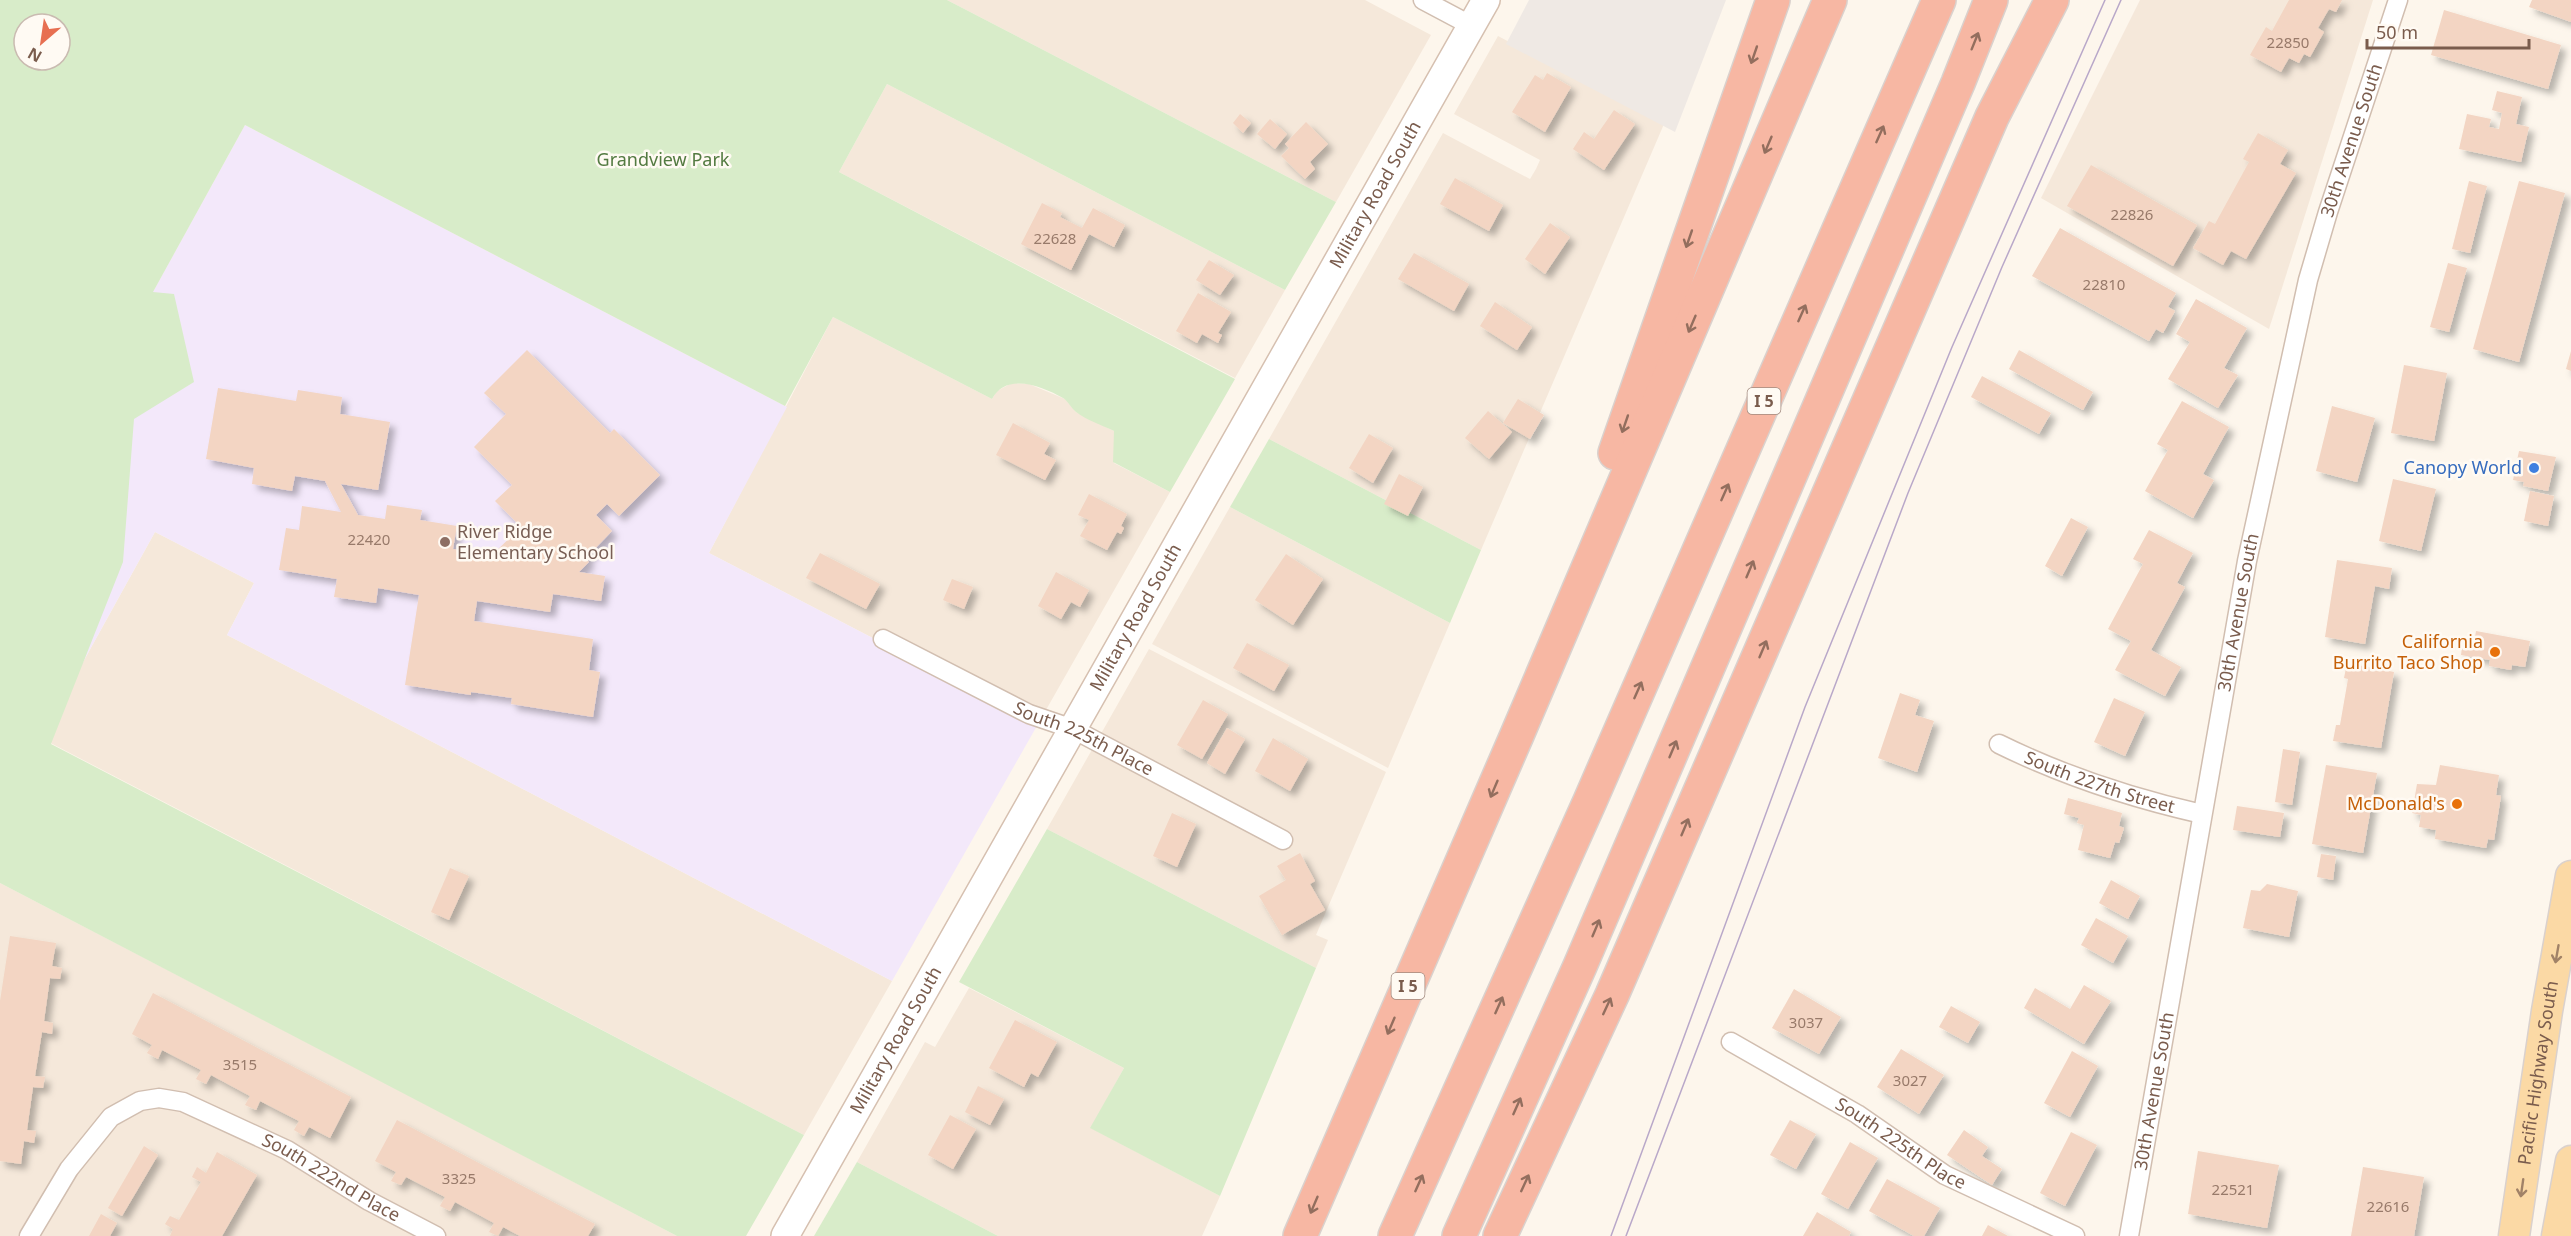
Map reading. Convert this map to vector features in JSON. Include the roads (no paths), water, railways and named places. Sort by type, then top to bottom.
[{"type":"highway","points":[[1517,735],[1773,0]]},
{"type":"highway","name":"I 5","points":[[1300,1236],[1517,735],[1830,0]]},
{"type":"highway","name":"I 5","points":[[1395,1236],[1590,801],[1938,0]]},
{"type":"highway","points":[[1459,1236],[1580,966],[1949,105],[1991,0]]},
{"type":"highway","points":[[1500,1236],[1612,996],[1992,117],[2052,0]]},
{"type":"main road","name":"Military Road South","points":[[785,1236],[1486,0]]},
{"type":"main road","name":"Pacific Highway South","points":[[2516,1233],[2547,1011],[2571,876]]},
{"type":"main road","points":[[2557,1236],[2571,1161]]},
{"type":"street","points":[[1423,0],[1472,26]]},
{"type":"street","name":"30th Avenue South","points":[[2129,1236],[2247,561],[2308,280],[2398,0]]},
{"type":"street","name":"South 225th Place","points":[[883,639],[1029,714],[1073,729],[1283,840]]},
{"type":"street","name":"South 227th Street","points":[[1999,744],[2043,765],[2115,792],[2202,814]]},
{"type":"street","name":"South 225th Place","points":[[1731,1042],[1857,1114],[1945,1175],[2075,1236]]},
{"type":"street","name":"South 222nd Place","points":[[29,1236],[69,1169],[111,1117],[140,1101],[159,1098],[183,1102],[287,1150],[369,1201],[436,1236]]},
{"type":"tram line","points":[[1611,1236],[1805,707],[1952,347],[2105,0]]},
{"type":"tram line","points":[[1626,1236],[1908,493],[2002,267],[2121,0]]},
{"type":"place","name":"Canopy World","points":[[2534,468]]},
{"type":"place","name":"River Ridge Elementary School","points":[[445,542]]},
{"type":"place","name":"California Burrito Taco Shop","points":[[2495,652]]},
{"type":"place","name":"McDonald's","points":[[2457,804]]},
{"type":"park label","name":"Grandview Park","points":[[663,160]]}]
